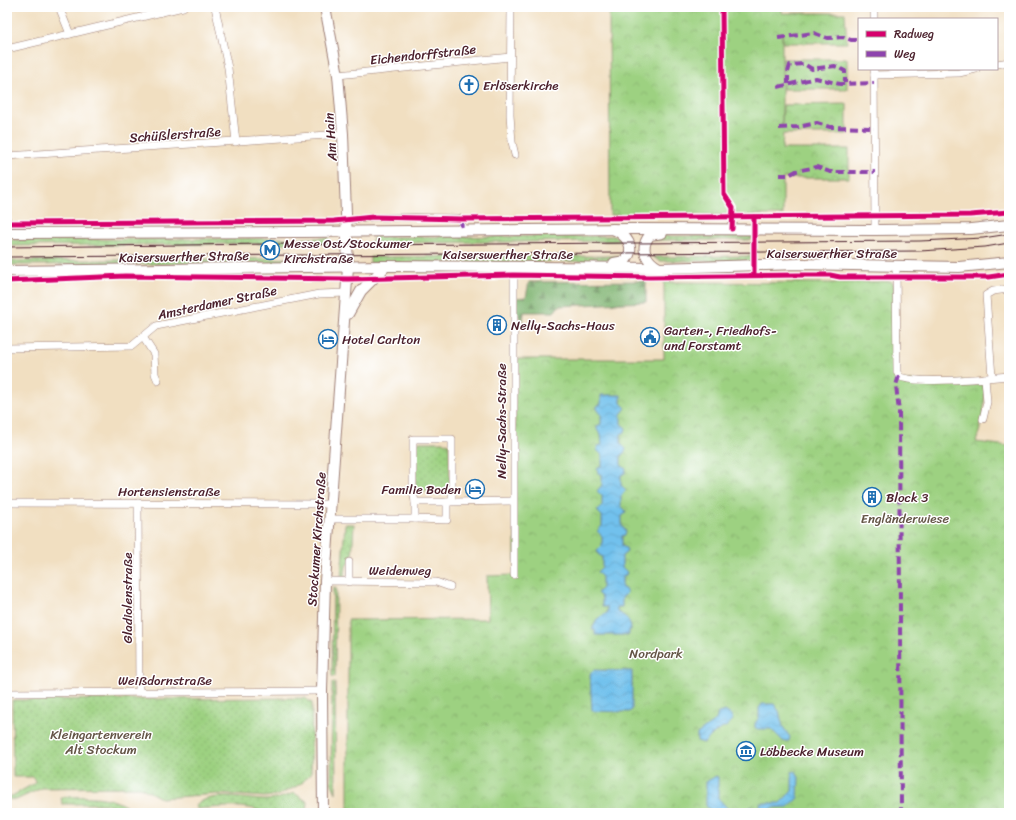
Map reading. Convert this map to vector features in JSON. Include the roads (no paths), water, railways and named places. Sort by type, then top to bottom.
[{"type":"street","points":[[59,7],[70,34]]},
{"type":"street","points":[[7,50],[183,7]]},
{"type":"street","points":[[215,7],[228,68],[236,142]]},
{"type":"street","name":"Am Hain","points":[[325,7],[338,75],[344,134],[348,267]]},
{"type":"street","points":[[511,7],[510,115],[512,142],[515,155]]},
{"type":"street","points":[[874,7],[874,18]]},
{"type":"street","name":"Eichendorffstraße","points":[[338,75],[510,57]]},
{"type":"street","points":[[998,64],[1009,62]]},
{"type":"street","points":[[875,230],[874,72],[959,72],[970,70]]},
{"type":"street","name":"Schüßlerstraße","points":[[7,156],[344,134]]},
{"type":"street","name":"Kaiserswerther Straße","points":[[347,220],[373,218],[458,218],[461,219],[462,230]]},
{"type":"street","points":[[7,220],[7,233]]},
{"type":"street","name":"Kaiserswerther Straße","points":[[7,233],[347,232],[612,229],[754,231],[971,229],[1009,225]]},
{"type":"street","points":[[608,268],[612,263],[625,261],[630,248],[628,239],[624,235],[612,229]]},
{"type":"street","points":[[659,268],[647,259],[645,254],[645,243],[650,235],[656,233],[666,233],[672,229]]},
{"type":"street","name":"Kaiserswerther Straße","points":[[7,271],[386,266],[659,268],[799,264],[959,267],[1009,262]]},
{"type":"street","points":[[346,317],[361,291],[386,266]]},
{"type":"street","points":[[896,266],[898,376],[916,379],[989,378],[1009,376]]},
{"type":"street","name":"Stockumer Kirchstraße","points":[[323,813],[322,691],[325,581],[348,290],[348,267]]},
{"type":"street","name":"Nelly-Sachs-Straße","points":[[514,267],[514,575]]},
{"type":"street","points":[[983,419],[987,402],[989,378],[986,295],[993,291],[1009,289]]},
{"type":"street","points":[[348,290],[353,297],[353,303]]},
{"type":"street","name":"Amsterdamer Straße","points":[[7,348],[132,346],[156,326],[319,294],[348,290]]},
{"type":"street","points":[[142,337],[154,354],[154,374],[158,381]]},
{"type":"street","points":[[330,519],[447,520],[452,439],[413,439],[413,490],[415,519]]},
{"type":"street","points":[[415,502],[513,501]]},
{"type":"street","name":"Hortensienstraße","points":[[7,502],[331,504]]},
{"type":"street","name":"Gladiolenstraße","points":[[138,503],[139,692]]},
{"type":"street","points":[[349,562],[349,582]]},
{"type":"street","name":"Weidenweg","points":[[325,581],[436,582],[450,587]]},
{"type":"street","name":"Weißdornstraße","points":[[7,693],[322,691]]},
{"type":"water","points":[[601,395],[621,395],[621,403],[626,408],[621,414],[621,424],[626,428],[625,432],[621,434],[621,444],[626,449],[621,455],[621,465],[626,469],[625,473],[621,475],[621,485],[626,490],[621,496],[621,506],[626,511],[622,516],[622,526],[626,531],[625,535],[622,536],[622,546],[626,548],[627,552],[622,556],[622,567],[627,572],[626,575],[622,577],[622,588],[625,589],[627,593],[622,598],[622,607],[617,607],[617,612],[629,621],[631,630],[629,630],[629,635],[595,635],[595,630],[592,630],[597,619],[607,613],[607,607],[602,607],[602,598],[597,593],[602,588],[602,577],[597,572],[602,567],[602,557],[597,551],[602,546],[602,536],[597,531],[602,526],[602,516],[597,511],[602,506],[602,496],[597,491],[602,485],[602,475],[598,473],[597,469],[602,465],[602,455],[597,450],[598,446],[602,445],[601,434],[597,430],[597,426],[601,424],[601,414],[597,409],[597,406],[601,404]]},
{"type":"water","points":[[594,670],[632,671],[632,710],[629,712],[592,711],[590,674]]},
{"type":"water","points":[[762,704],[774,704],[779,711],[783,727],[790,737],[789,741],[783,741],[771,729],[755,729],[755,723],[759,718],[759,708]]},
{"type":"water","points":[[725,711],[731,715],[733,720],[727,726],[715,732],[704,743],[697,741],[697,734],[716,720],[718,713]]},
{"type":"water","points":[[796,771],[799,777],[798,798],[788,807],[772,808],[767,811],[761,811],[760,803],[780,803],[792,791],[792,772]]},
{"type":"water","points":[[716,776],[718,777],[718,798],[729,810],[748,810],[751,806],[751,813],[714,813],[706,806],[706,782]]},
{"type":"tram line","points":[[7,247],[271,244],[348,245],[920,241],[983,238],[1009,234]]},
{"type":"tram line","points":[[7,257],[920,251],[985,247],[1009,243]]},
{"type":"place","name":"Erlöserkirche","points":[[469,85]]},
{"type":"place","name":"Messe Ost/Stockumer Kirchstraße","points":[[270,250]]},
{"type":"place","name":"Nelly-Sachs-Haus","points":[[497,325]]},
{"type":"place","name":"Garten-, Friedhofs- und Forstamt","points":[[650,337]]},
{"type":"place","name":"Hotel Carlton","points":[[328,339]]},
{"type":"place","name":"Familie Boden","points":[[475,489]]},
{"type":"place","name":"Block 3","points":[[872,497]]},
{"type":"place","name":"Löbbecke Museum","points":[[746,751]]},
{"type":"park label","name":"Engländerwiese","points":[[905,518]]},
{"type":"park label","name":"Nordpark","points":[[656,653]]},
{"type":"park label","name":"Kleingartenverein Alt Stockum","points":[[101,742]]}]
